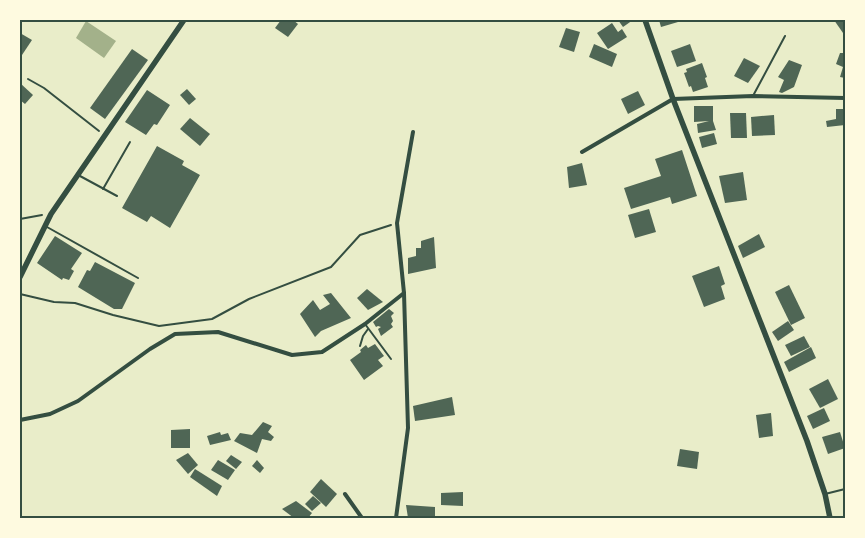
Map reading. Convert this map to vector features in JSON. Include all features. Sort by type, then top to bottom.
[{"type":"main road","points":[[20,278],[51,214],[184,20]]},
{"type":"main road","points":[[645,20],[673,99],[807,441],[825,494],[830,518]]},
{"type":"street","points":[[582,152],[673,99],[753,96],[845,98]]},
{"type":"street","points":[[396,518],[408,428],[404,293],[397,223],[413,132]]},
{"type":"street","points":[[20,420],[50,414],[78,400],[116,376],[175,334],[218,332],[292,355],[322,352],[365,324],[404,293]]},
{"type":"street","points":[[345,494],[362,518]]},
{"type":"lane","points":[[753,96],[785,36]]},
{"type":"lane","points":[[103,189],[130,142]]},
{"type":"lane","points":[[78,175],[117,196]]},
{"type":"lane","points":[[45,226],[138,278]]},
{"type":"lane","points":[[365,324],[392,359]]},
{"type":"lane","points":[[360,346],[368,328]]},
{"type":"lane","points":[[825,494],[845,489]]},
{"type":"path","points":[[28,78],[105,135]]},
{"type":"path","points":[[20,218],[51,214]]},
{"type":"path","points":[[20,294],[54,302],[75,303],[113,315],[159,326],[212,319],[249,300],[331,267],[360,235],[397,223]]},
{"type":"shaded area","points":[[86,21],[116,41],[104,58],[76,38]]},
{"type":"building","points":[[281,20],[293,20],[298,24],[288,37],[275,28]]},
{"type":"building","points":[[618,20],[633,20],[623,27]]},
{"type":"building","points":[[659,20],[677,20],[678,22],[661,27]]},
{"type":"building","points":[[834,20],[845,20],[845,33],[843,33]]},
{"type":"building","points":[[612,23],[618,32],[622,29],[627,37],[608,49],[597,33]]},
{"type":"building","points":[[566,28],[580,32],[574,52],[559,47]]},
{"type":"building","points":[[20,33],[32,40],[20,58]]},
{"type":"building","points":[[594,44],[617,54],[612,67],[589,57]]},
{"type":"building","points":[[690,44],[696,61],[677,67],[671,51]]},
{"type":"building","points":[[132,49],[148,60],[105,119],[90,108]]},
{"type":"building","points":[[840,53],[845,53],[845,78],[840,77],[843,67],[836,64]]},
{"type":"building","points":[[744,58],[760,66],[748,83],[734,76]]},
{"type":"building","points":[[789,60],[802,65],[794,87],[782,93],[779,92],[784,80],[778,77]]},
{"type":"building","points":[[702,63],[708,87],[693,92],[684,73],[687,72],[686,69]]},
{"type":"building","points":[[20,83],[33,95],[25,104],[20,100]]},
{"type":"building","points":[[187,89],[196,99],[189,105],[180,95]]},
{"type":"building","points":[[147,90],[170,105],[157,125],[154,124],[146,135],[125,122]]},
{"type":"building","points":[[638,91],[645,105],[628,114],[621,99]]},
{"type":"building","points":[[694,106],[713,106],[713,121],[716,130],[698,133],[697,124],[709,121],[694,122]]},
{"type":"building","points":[[836,109],[845,109],[845,125],[827,127],[826,121],[836,119]]},
{"type":"building","points":[[730,113],[746,113],[747,138],[731,138]]},
{"type":"building","points":[[774,115],[775,135],[752,136],[751,117]]},
{"type":"building","points":[[190,118],[210,134],[200,146],[180,129]]},
{"type":"building","points":[[714,133],[717,144],[702,148],[699,137]]},
{"type":"building","points":[[157,146],[184,161],[182,165],[200,175],[170,228],[151,216],[147,222],[122,208]]},
{"type":"building","points":[[682,150],[697,196],[672,204],[670,197],[631,209],[624,188],[661,176],[655,159]]},
{"type":"building","points":[[582,163],[587,185],[569,188],[567,167]]},
{"type":"building","points":[[743,172],[747,200],[725,203],[719,176]]},
{"type":"building","points":[[649,209],[656,232],[635,238],[628,215]]},
{"type":"building","points":[[759,234],[765,247],[743,258],[738,246]]},
{"type":"building","points":[[55,236],[82,253],[71,269],[74,271],[69,280],[63,278],[62,280],[37,263]]},
{"type":"building","points":[[434,237],[436,268],[408,274],[408,258],[416,256],[416,248],[421,248],[421,241]]},
{"type":"building","points":[[95,262],[135,283],[122,309],[114,309],[78,287],[87,270],[90,271]]},
{"type":"building","points":[[719,266],[725,284],[721,286],[725,299],[704,307],[692,276]]},
{"type":"building","points":[[789,285],[805,318],[791,325],[775,292]]},
{"type":"building","points":[[367,289],[383,302],[368,310],[357,298]]},
{"type":"building","points":[[331,293],[351,318],[321,331],[315,337],[300,314],[313,300],[320,310],[330,304],[323,295]]},
{"type":"building","points":[[389,309],[394,313],[391,316],[393,327],[381,336],[378,329],[381,327],[376,327],[373,322]]},
{"type":"building","points":[[788,321],[794,330],[778,341],[772,332]]},
{"type":"building","points":[[804,336],[810,347],[791,356],[785,345]]},
{"type":"building","points":[[375,344],[384,356],[378,360],[383,366],[364,380],[350,360],[361,352],[360,350],[366,345],[368,348]]},
{"type":"building","points":[[811,347],[816,358],[789,372],[784,362]]},
{"type":"building","points":[[828,379],[838,399],[820,408],[809,389]]},
{"type":"building","points":[[452,397],[455,415],[415,421],[413,406]]},
{"type":"building","points":[[824,408],[830,421],[813,429],[807,416]]},
{"type":"building","points":[[771,413],[773,436],[759,438],[756,415]]},
{"type":"building","points":[[263,422],[272,426],[268,432],[274,437],[271,441],[262,439],[257,453],[234,441],[240,433],[252,435]]},
{"type":"building","points":[[190,429],[190,448],[171,448],[171,430]]},
{"type":"building","points":[[220,432],[221,435],[228,433],[231,440],[210,445],[207,436]]},
{"type":"building","points":[[840,432],[845,448],[828,454],[822,437]]},
{"type":"building","points":[[680,449],[699,452],[697,469],[677,466]]},
{"type":"building","points":[[188,453],[198,465],[188,474],[176,460]]},
{"type":"building","points":[[231,455],[242,462],[236,469],[226,461]]},
{"type":"building","points":[[218,460],[235,470],[228,480],[211,470]]},
{"type":"building","points":[[257,460],[264,468],[260,473],[252,466]]},
{"type":"building","points":[[195,469],[222,486],[217,496],[190,477]]},
{"type":"building","points":[[321,479],[337,494],[326,507],[310,492]]},
{"type":"building","points":[[463,492],[463,506],[441,505],[441,493]]},
{"type":"building","points":[[313,496],[321,503],[312,511],[305,504]]},
{"type":"building","points":[[296,501],[312,513],[308,518],[294,518],[282,509]]},
{"type":"building","points":[[406,505],[435,507],[435,518],[408,518]]}]
